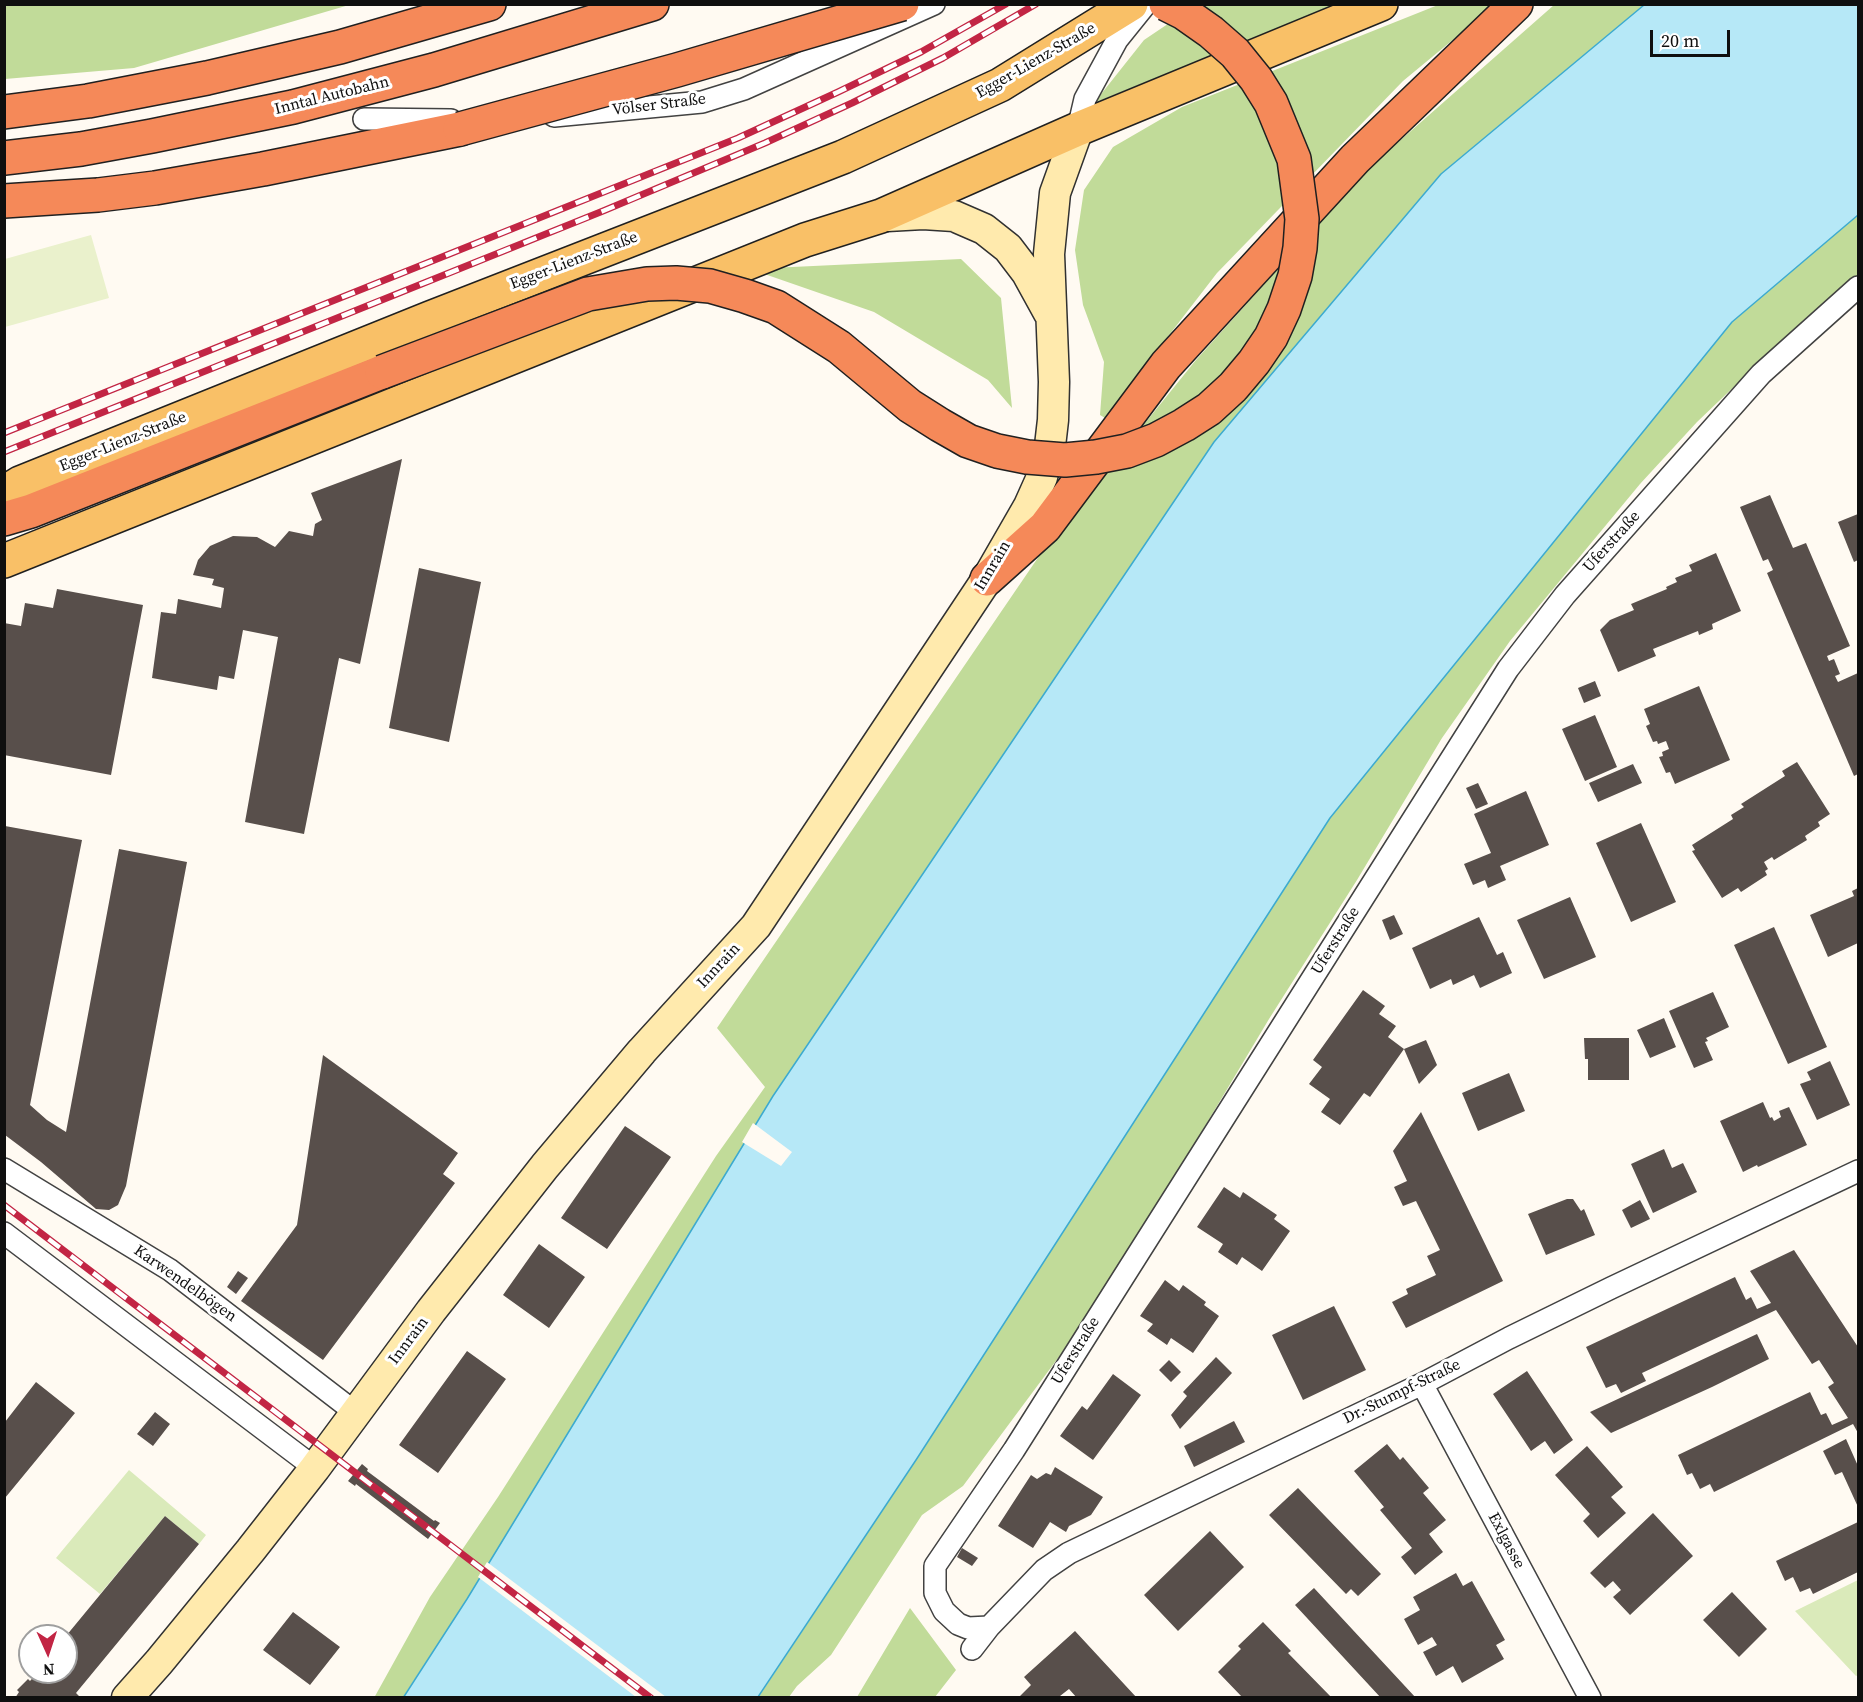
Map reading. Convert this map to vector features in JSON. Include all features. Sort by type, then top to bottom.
[{"type":"highway","points":[[4,112],[88,101],[207,78],[340,47],[489,4]]},
{"type":"highway","name":"Inntal Autobahn","points":[[4,158],[152,136],[293,107],[434,70],[652,4]]},
{"type":"highway","points":[[4,201],[98,195],[155,188],[263,169],[460,129],[677,70],[902,4]]},
{"type":"highway","points":[[13,507],[588,294],[647,284],[676,283],[710,286],[776,307],[839,347],[910,406],[939,425],[968,441],[997,451],[1027,457],[1065,460],[1096,458],[1127,451],[1156,440],[1209,409],[1233,387],[1271,337],[1284,309],[1295,276],[1302,219],[1294,159],[1271,103],[1256,78],[1235,53],[1211,32],[1184,13],[1166,4]]},
{"type":"highway","points":[[987,579],[1045,527],[1174,356],[1355,159],[1516,4]]},
{"type":"main road","name":"Egger-Lienz-Straße","points":[[13,507],[20,483],[430,318],[843,157],[1000,85],[1131,4]]},
{"type":"main road","points":[[4,561],[805,240],[881,216],[1077,129],[1381,4]]},
{"type":"main road","name":"Innrain","points":[[127,1698],[250,1551],[315,1468],[431,1311],[545,1166],[642,1051],[756,926],[987,579],[1029,506],[1042,477],[1050,446],[1054,382],[1049,254],[1055,193],[1077,129]]},
{"type":"main road","points":[[881,216],[923,214],[954,216],[984,230],[1008,248],[1027,273],[1051,315]]},
{"type":"street","name":"Völser Straße","points":[[364,119],[510,120],[702,102],[744,89],[934,4]]},
{"type":"street","points":[[1077,129],[1085,99],[1117,40],[1146,4]]},
{"type":"street","name":"Uferstraße","points":[[989,1627],[968,1628],[958,1624],[944,1611],[935,1593],[935,1566],[1014,1450],[1508,669],[1564,595],[1761,374],[1858,287]]},
{"type":"street","name":"Karwendelbögen","points":[[4,1168],[170,1270],[356,1413]]},
{"type":"street","name":"Dr.-Stumpf-Straße","points":[[972,1649],[989,1627],[1044,1570],[1069,1553],[1422,1384],[1564,1311],[1858,1171]]},
{"type":"street","points":[[4,1233],[315,1468]]},
{"type":"street","name":"Exlgasse","points":[[1422,1384],[1590,1698]]},
{"type":"green space","points":[[5,4],[349,5],[134,68],[5,79]]},
{"type":"green space","points":[[1196,5],[1336,5],[1094,103],[1144,40]]},
{"type":"green space","points":[[1438,5],[1495,5],[1403,81],[1217,273],[1105,418],[1100,415],[1104,362],[1083,305],[1075,250],[1084,190],[1113,147],[1182,107]]},
{"type":"green space","points":[[1554,5],[1644,5],[1441,174],[1214,442],[773,1096],[467,1600],[403,1697],[374,1698],[430,1597],[498,1497],[716,1156],[765,1087],[717,1028],[1048,543],[1196,360],[1370,167]]},
{"type":"green space","points":[[1858,215],[1858,275],[1807,317],[1697,422],[1640,484],[1510,641],[1442,738],[1165,1193],[1061,1354],[963,1486],[922,1515],[831,1655],[797,1686],[789,1697],[758,1698],[916,1460],[1330,818],[1732,322]]},
{"type":"green space","points":[[91,235],[109,298],[5,327],[5,259]]},
{"type":"green space","points":[[961,259],[1001,298],[1012,408],[988,380],[874,312],[750,269]]},
{"type":"green space","points":[[129,1470],[206,1535],[199,1544],[165,1516],[100,1594],[56,1558]]},
{"type":"green space","points":[[1858,1580],[1858,1675],[1856,1676],[1795,1611]]},
{"type":"green space","points":[[910,1608],[956,1670],[935,1697],[857,1697]]},
{"type":"water","points":[[1644,5],[1858,5],[1858,215],[1732,322],[1330,818],[916,1460],[758,1697],[403,1698],[467,1599],[773,1096],[1214,442],[1441,174]]},
{"type":"pier","points":[[753,1123],[792,1152],[781,1166],[742,1142]]},
{"type":"pier","points":[[487,1562],[666,1697],[636,1697],[478,1577]]},
{"type":"building","points":[[402,459],[360,664],[339,658],[304,834],[245,822],[278,637],[243,630],[234,679],[219,676],[217,690],[152,678],[161,612],[176,614],[178,599],[221,608],[224,588],[212,585],[214,579],[193,575],[198,560],[210,546],[233,536],[257,537],[275,547],[289,531],[313,536],[315,524],[322,520],[311,493]]},
{"type":"building","points":[[1770,495],[1793,548],[1806,543],[1850,646],[1827,656],[1829,661],[1834,659],[1840,674],[1835,676],[1838,682],[1858,673],[1858,774],[1854,776],[1767,573],[1773,570],[1768,559],[1763,561],[1740,507]]},
{"type":"building","points":[[1858,514],[1858,560],[1854,562],[1838,522]]},
{"type":"building","points":[[1716,553],[1741,611],[1712,624],[1713,629],[1699,635],[1698,631],[1653,649],[1656,656],[1618,672],[1600,630],[1610,620],[1634,610],[1631,604],[1667,589],[1666,587],[1677,582],[1675,578],[1692,571],[1689,565]]},
{"type":"building","points":[[419,568],[481,582],[449,742],[389,728]]},
{"type":"building","points":[[57,589],[143,605],[111,775],[4,755],[4,623],[21,626],[25,603],[53,608]]},
{"type":"building","points":[[1595,681],[1601,696],[1584,703],[1578,688]]},
{"type":"building","points":[[1699,686],[1730,760],[1675,784],[1670,772],[1666,773],[1659,757],[1663,756],[1662,752],[1669,749],[1666,741],[1658,744],[1657,741],[1653,742],[1646,726],[1650,724],[1644,709]]},
{"type":"building","points":[[1595,715],[1617,767],[1585,781],[1562,729]]},
{"type":"building","points":[[1797,762],[1830,814],[1818,822],[1820,826],[1805,836],[1807,840],[1774,860],[1772,857],[1764,862],[1768,869],[1765,871],[1767,875],[1741,892],[1738,888],[1722,898],[1692,851],[1695,850],[1692,845],[1733,819],[1731,815],[1744,807],[1741,804],[1785,776],[1782,771]]},
{"type":"building","points":[[1633,764],[1642,783],[1598,802],[1589,783]]},
{"type":"building","points":[[1478,783],[1488,804],[1476,809],[1466,788]]},
{"type":"building","points":[[1526,791],[1549,845],[1500,866],[1506,880],[1488,888],[1485,880],[1473,885],[1464,864],[1491,853],[1474,814]]},
{"type":"building","points":[[1641,823],[1676,902],[1631,922],[1596,843]]},
{"type":"building","points":[[5,826],[82,840],[30,1105],[47,1120],[66,1132],[119,849],[187,862],[126,1186],[118,1205],[109,1210],[96,1209],[5,1135]]},
{"type":"building","points":[[1858,888],[1858,943],[1828,957],[1810,915],[1854,896],[1852,891]]},
{"type":"building","points":[[1570,897],[1596,957],[1544,979],[1517,920]]},
{"type":"building","points":[[1394,915],[1403,934],[1390,940],[1382,920]]},
{"type":"building","points":[[1479,917],[1497,955],[1503,952],[1512,973],[1480,988],[1474,975],[1453,985],[1451,979],[1430,989],[1412,948]]},
{"type":"building","points":[[1774,927],[1827,1047],[1788,1064],[1734,945]]},
{"type":"building","points":[[1363,990],[1385,1006],[1379,1014],[1396,1026],[1388,1037],[1404,1049],[1370,1097],[1364,1093],[1340,1125],[1321,1112],[1330,1099],[1309,1084],[1322,1067],[1313,1060]]},
{"type":"building","points":[[1713,992],[1729,1027],[1706,1038],[1708,1041],[1705,1042],[1713,1060],[1694,1068],[1669,1011]]},
{"type":"building","points":[[1664,1018],[1676,1047],[1650,1058],[1637,1030]]},
{"type":"building","points":[[1584,1038],[1629,1038],[1629,1080],[1588,1080],[1588,1059],[1585,1059]]},
{"type":"building","points":[[1426,1040],[1437,1065],[1419,1084],[1404,1049]]},
{"type":"building","points":[[323,1055],[458,1153],[443,1174],[455,1183],[323,1360],[241,1301],[297,1225]]},
{"type":"building","points":[[1830,1061],[1850,1105],[1817,1120],[1800,1084],[1811,1080],[1807,1072]]},
{"type":"building","points":[[1509,1073],[1525,1111],[1478,1131],[1462,1093]]},
{"type":"building","points":[[1763,1102],[1770,1118],[1772,1117],[1774,1121],[1781,1117],[1779,1111],[1789,1107],[1807,1145],[1743,1172],[1720,1121]]},
{"type":"building","points":[[1421,1112],[1503,1281],[1406,1328],[1392,1302],[1408,1294],[1406,1289],[1436,1275],[1427,1256],[1440,1250],[1416,1201],[1403,1206],[1394,1187],[1407,1181],[1393,1151]]},
{"type":"building","points":[[625,1126],[671,1157],[607,1249],[561,1218]]},
{"type":"building","points":[[1664,1149],[1672,1168],[1683,1163],[1697,1192],[1653,1213],[1631,1164]]},
{"type":"building","points":[[1224,1187],[1240,1198],[1243,1192],[1277,1215],[1274,1219],[1290,1231],[1262,1271],[1242,1257],[1237,1265],[1218,1252],[1223,1244],[1197,1227]]},
{"type":"building","points":[[1567,1199],[1573,1199],[1581,1211],[1584,1209],[1595,1235],[1546,1255],[1528,1214]]},
{"type":"building","points":[[1640,1200],[1650,1219],[1631,1228],[1622,1210]]},
{"type":"building","points":[[539,1244],[585,1277],[549,1328],[503,1295]]},
{"type":"building","points":[[1794,1250],[1858,1347],[1858,1433],[1853,1424],[1714,1492],[1710,1484],[1700,1489],[1692,1473],[1687,1475],[1678,1455],[1810,1392],[1821,1415],[1826,1413],[1832,1425],[1848,1418],[1828,1387],[1834,1383],[1819,1360],[1812,1364],[1776,1310],[1642,1373],[1646,1381],[1621,1393],[1616,1384],[1606,1388],[1586,1347],[1735,1277],[1746,1300],[1751,1297],[1757,1309],[1771,1303],[1750,1271]]},
{"type":"building","points":[[238,1271],[248,1278],[236,1294],[227,1287]]},
{"type":"building","points":[[1165,1280],[1179,1291],[1183,1285],[1206,1302],[1204,1305],[1219,1316],[1193,1353],[1171,1338],[1167,1345],[1147,1331],[1153,1324],[1140,1316]]},
{"type":"building","points":[[1334,1306],[1366,1370],[1303,1400],[1272,1335]]},
{"type":"building","points":[[1757,1334],[1769,1359],[1712,1387],[1611,1433],[1590,1412]]},
{"type":"building","points":[[467,1351],[506,1379],[438,1473],[399,1445]]},
{"type":"building","points":[[1216,1357],[1232,1373],[1180,1429],[1171,1415],[1187,1396],[1183,1392]]},
{"type":"building","points":[[1169,1360],[1181,1372],[1171,1382],[1159,1370]]},
{"type":"building","points":[[1527,1371],[1573,1440],[1554,1454],[1545,1441],[1531,1451],[1493,1394]]},
{"type":"building","points":[[1113,1374],[1141,1395],[1093,1460],[1060,1436],[1082,1406],[1087,1410]]},
{"type":"building","points":[[36,1382],[75,1413],[5,1498],[5,1422]]},
{"type":"building","points":[[155,1412],[170,1424],[153,1446],[137,1434]]},
{"type":"building","points":[[1234,1421],[1245,1442],[1194,1467],[1184,1446]]},
{"type":"building","points":[[1846,1439],[1858,1466],[1858,1507],[1842,1472],[1835,1475],[1823,1451]]},
{"type":"building","points":[[1387,1444],[1400,1460],[1403,1457],[1429,1488],[1423,1493],[1446,1520],[1429,1534],[1443,1552],[1415,1575],[1401,1557],[1412,1548],[1380,1510],[1384,1507],[1354,1471]]},
{"type":"building","points":[[1587,1446],[1623,1487],[1611,1497],[1626,1513],[1598,1538],[1583,1521],[1590,1514],[1555,1475]]},
{"type":"building","points":[[362,1464],[368,1469],[367,1471],[434,1521],[440,1523],[428,1539],[356,1484],[355,1486],[348,1481]]},
{"type":"building","points":[[1055,1467],[1103,1497],[1091,1515],[1069,1526],[1066,1532],[1050,1522],[1033,1548],[998,1526],[1031,1475],[1037,1479],[1046,1473],[1051,1475]]},
{"type":"building","points":[[1298,1488],[1381,1574],[1358,1596],[1351,1589],[1346,1594],[1269,1515]]},
{"type":"building","points":[[1653,1513],[1693,1556],[1630,1615],[1613,1597],[1621,1590],[1613,1581],[1605,1588],[1590,1573]]},
{"type":"building","points":[[165,1516],[199,1544],[76,1693],[81,1698],[15,1698],[19,1692],[17,1690],[23,1684],[78,1684],[78,1624],[76,1624]]},
{"type":"building","points":[[1858,1522],[1858,1572],[1813,1594],[1810,1588],[1800,1592],[1793,1577],[1785,1581],[1776,1561]]},
{"type":"building","points":[[1210,1531],[1244,1567],[1178,1631],[1144,1595]]},
{"type":"building","points":[[962,1548],[978,1558],[972,1566],[957,1557]]},
{"type":"building","points":[[1456,1573],[1463,1586],[1472,1581],[1505,1640],[1496,1645],[1504,1659],[1462,1683],[1453,1666],[1436,1676],[1423,1652],[1437,1645],[1432,1637],[1418,1645],[1404,1619],[1420,1610],[1413,1597]]},
{"type":"building","points":[[1314,1588],[1416,1698],[1381,1698],[1295,1605]]},
{"type":"building","points":[[1732,1592],[1767,1629],[1739,1657],[1703,1620]]},
{"type":"building","points":[[293,1612],[340,1647],[310,1685],[263,1650]]},
{"type":"building","points":[[1263,1622],[1291,1651],[1288,1653],[1332,1698],[1243,1698],[1218,1672],[1241,1649],[1238,1646]]},
{"type":"building","points":[[1075,1631],[1137,1698],[1077,1698],[1069,1689],[1060,1696],[1061,1698],[1018,1698],[1031,1685],[1024,1677]]},
{"type":"railway","points":[[4,433],[738,138],[921,52],[1006,4]]},
{"type":"railway","points":[[4,452],[603,211],[765,143],[943,58],[1036,4]]},
{"type":"railway","points":[[4,1205],[651,1698]]}]
